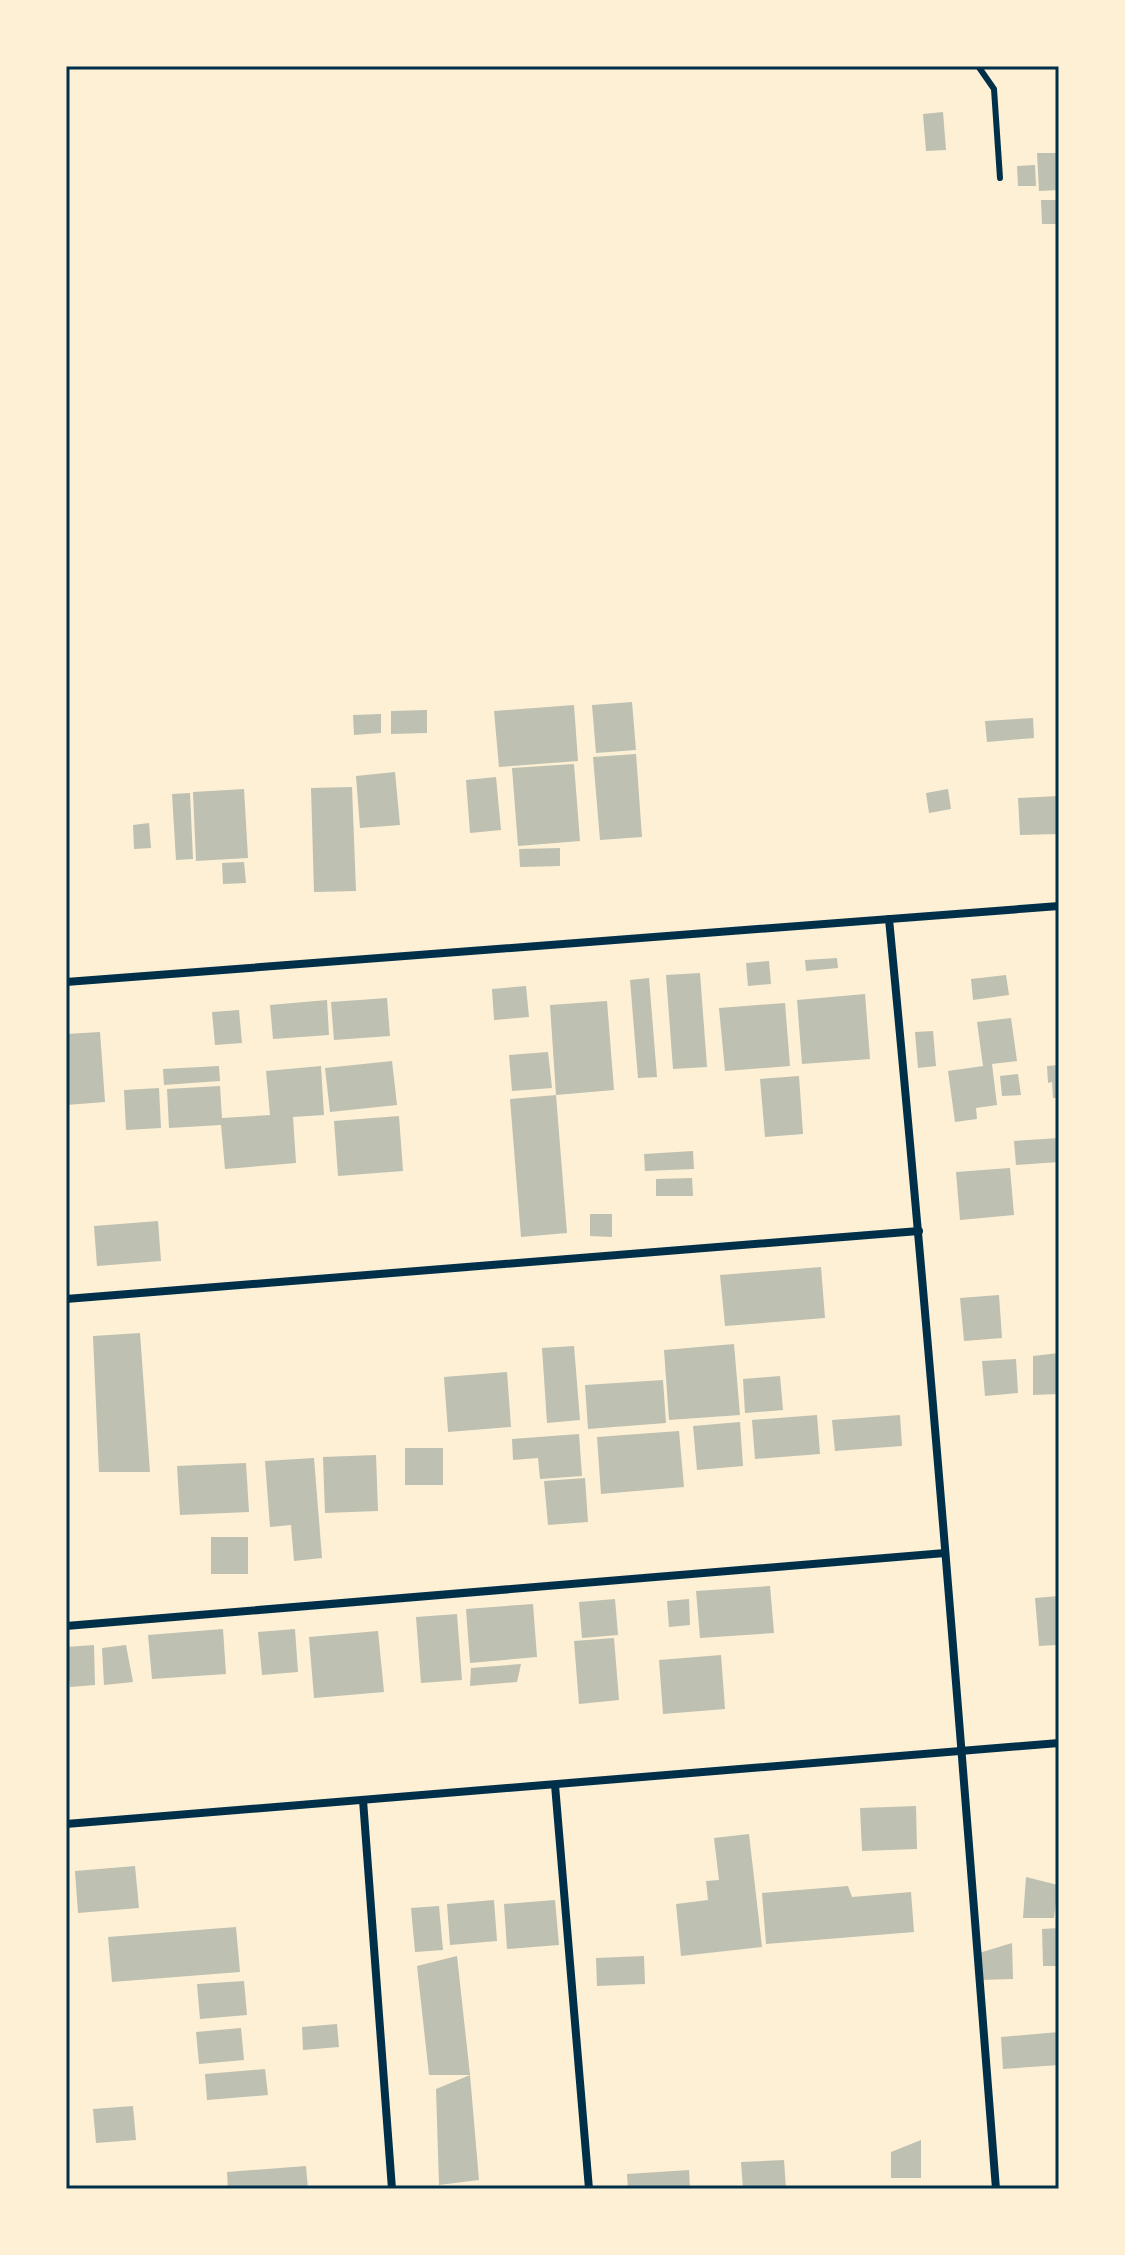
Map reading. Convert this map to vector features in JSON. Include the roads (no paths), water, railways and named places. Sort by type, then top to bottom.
[{"type":"street","points":[[66,982],[1059,906]]},
{"type":"street","points":[[889,919],[963,1750],[996,2189]]},
{"type":"street","points":[[66,1299],[919,1231]]},
{"type":"street","points":[[66,1626],[945,1553]]},
{"type":"street","points":[[66,1824],[1059,1743]]},
{"type":"street","points":[[555,1785],[589,2189]]},
{"type":"street","points":[[363,1800],[392,2189]]},
{"type":"lane","points":[[978,66],[994,89],[1000,178]]}]
